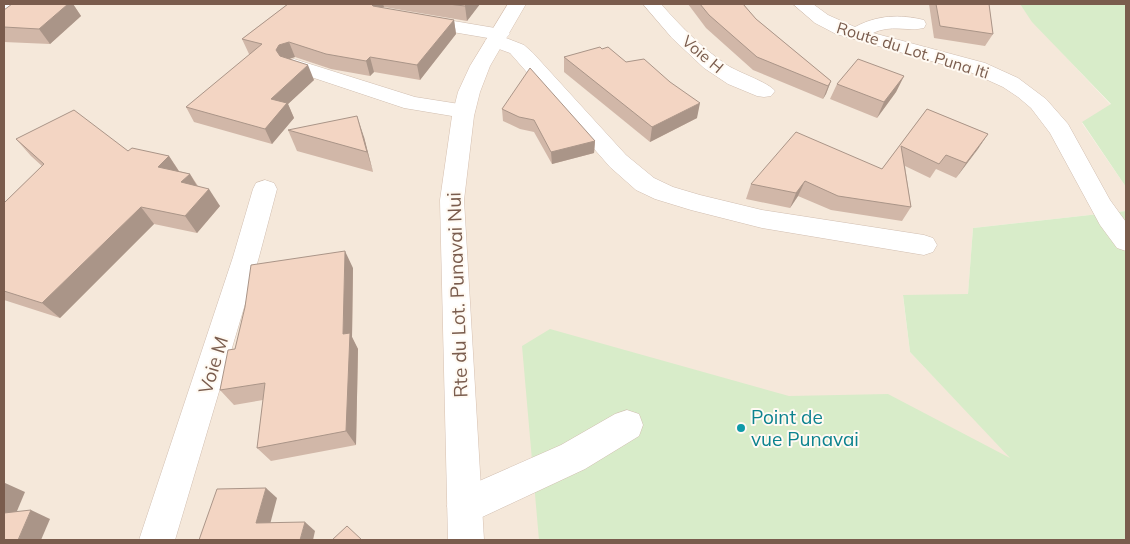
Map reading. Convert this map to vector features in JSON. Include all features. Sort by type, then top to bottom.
[{"type":"street","name":"Rte du Lot. Punavai Nui","points":[[466,540],[452,200],[464,112],[469,92],[480,66],[517,4]]},
{"type":"street","name":"Voie H","points":[[652,4],[671,28],[731,77],[764,91]]},
{"type":"street","name":"Route du Lot. Puna Iti","points":[[802,4],[828,24],[857,34],[941,56],[1000,77],[1023,90],[1038,102],[1062,130],[1100,206],[1126,241]]},
{"type":"street","points":[[401,18],[497,38],[517,50],[526,57],[618,161],[645,184],[664,194],[762,218],[924,245]]},
{"type":"street","points":[[857,34],[872,25],[886,21],[917,24]]},
{"type":"street","points":[[294,65],[412,103],[464,112]]},
{"type":"street","name":"Voie M","points":[[157,540],[233,301],[265,189]]},
{"type":"street","points":[[465,506],[573,457],[627,425]]},
{"type":"lane","points":[[4,10],[12,4]]},
{"type":"shaded area","points":[[4,4],[1020,4],[1033,22],[1111,105],[1082,123],[1126,187],[1126,211],[973,228],[968,295],[903,296],[910,352],[1012,459],[1058,540],[4,540]]},
{"type":"green space","points":[[1020,4],[1126,4],[1126,187],[1082,122],[1111,104],[1032,22]]},
{"type":"green space","name":"Point de vue Punavai","points":[[1126,211],[1126,540],[539,540],[522,346],[550,329],[789,396],[888,394],[1010,458],[910,352],[903,295],[968,294],[973,228]]},
{"type":"building","points":[[12,4],[68,4],[39,29],[4,27],[4,10]]},
{"type":"building","points":[[288,4],[371,4],[373,6],[454,20],[417,65],[370,57],[366,61],[326,54],[289,42],[279,45],[276,50],[280,56],[308,65],[271,99],[287,103],[265,129],[186,107],[262,44],[242,39]]},
{"type":"building","points":[[448,4],[467,4],[465,6]]},
{"type":"building","points":[[700,4],[743,4],[756,19],[831,81],[828,86],[757,57],[709,15]]},
{"type":"building","points":[[936,4],[989,4],[993,34],[940,26]]},
{"type":"building","points":[[600,47],[602,49],[608,47],[626,62],[644,59],[670,82],[700,103],[652,127],[564,57]]},
{"type":"building","points":[[858,59],[904,76],[884,102],[837,84]]},
{"type":"building","points":[[530,68],[595,141],[551,152],[534,120],[519,117],[502,109]]},
{"type":"building","points":[[927,109],[988,134],[966,163],[946,155],[939,164],[901,146],[911,207],[838,196],[805,181],[796,193],[751,184],[796,132],[882,169]]},
{"type":"building","points":[[74,110],[128,151],[132,148],[169,156],[158,167],[190,174],[181,182],[209,189],[185,216],[141,207],[42,303],[4,291],[4,203],[44,164],[16,139]]},
{"type":"building","points":[[357,116],[367,152],[288,130]]},
{"type":"building","points":[[345,251],[343,334],[350,333],[346,431],[257,448],[265,383],[220,390],[228,350],[235,349],[245,307],[251,265]]},
{"type":"building","points":[[266,488],[256,523],[305,522],[300,540],[199,540],[217,489]]},
{"type":"building","points":[[31,510],[18,540],[4,540],[4,513]]},
{"type":"building","points":[[347,526],[362,540],[332,540]]},
{"type":"place","name":"Point de vue Punavai","points":[[741,428]]}]
